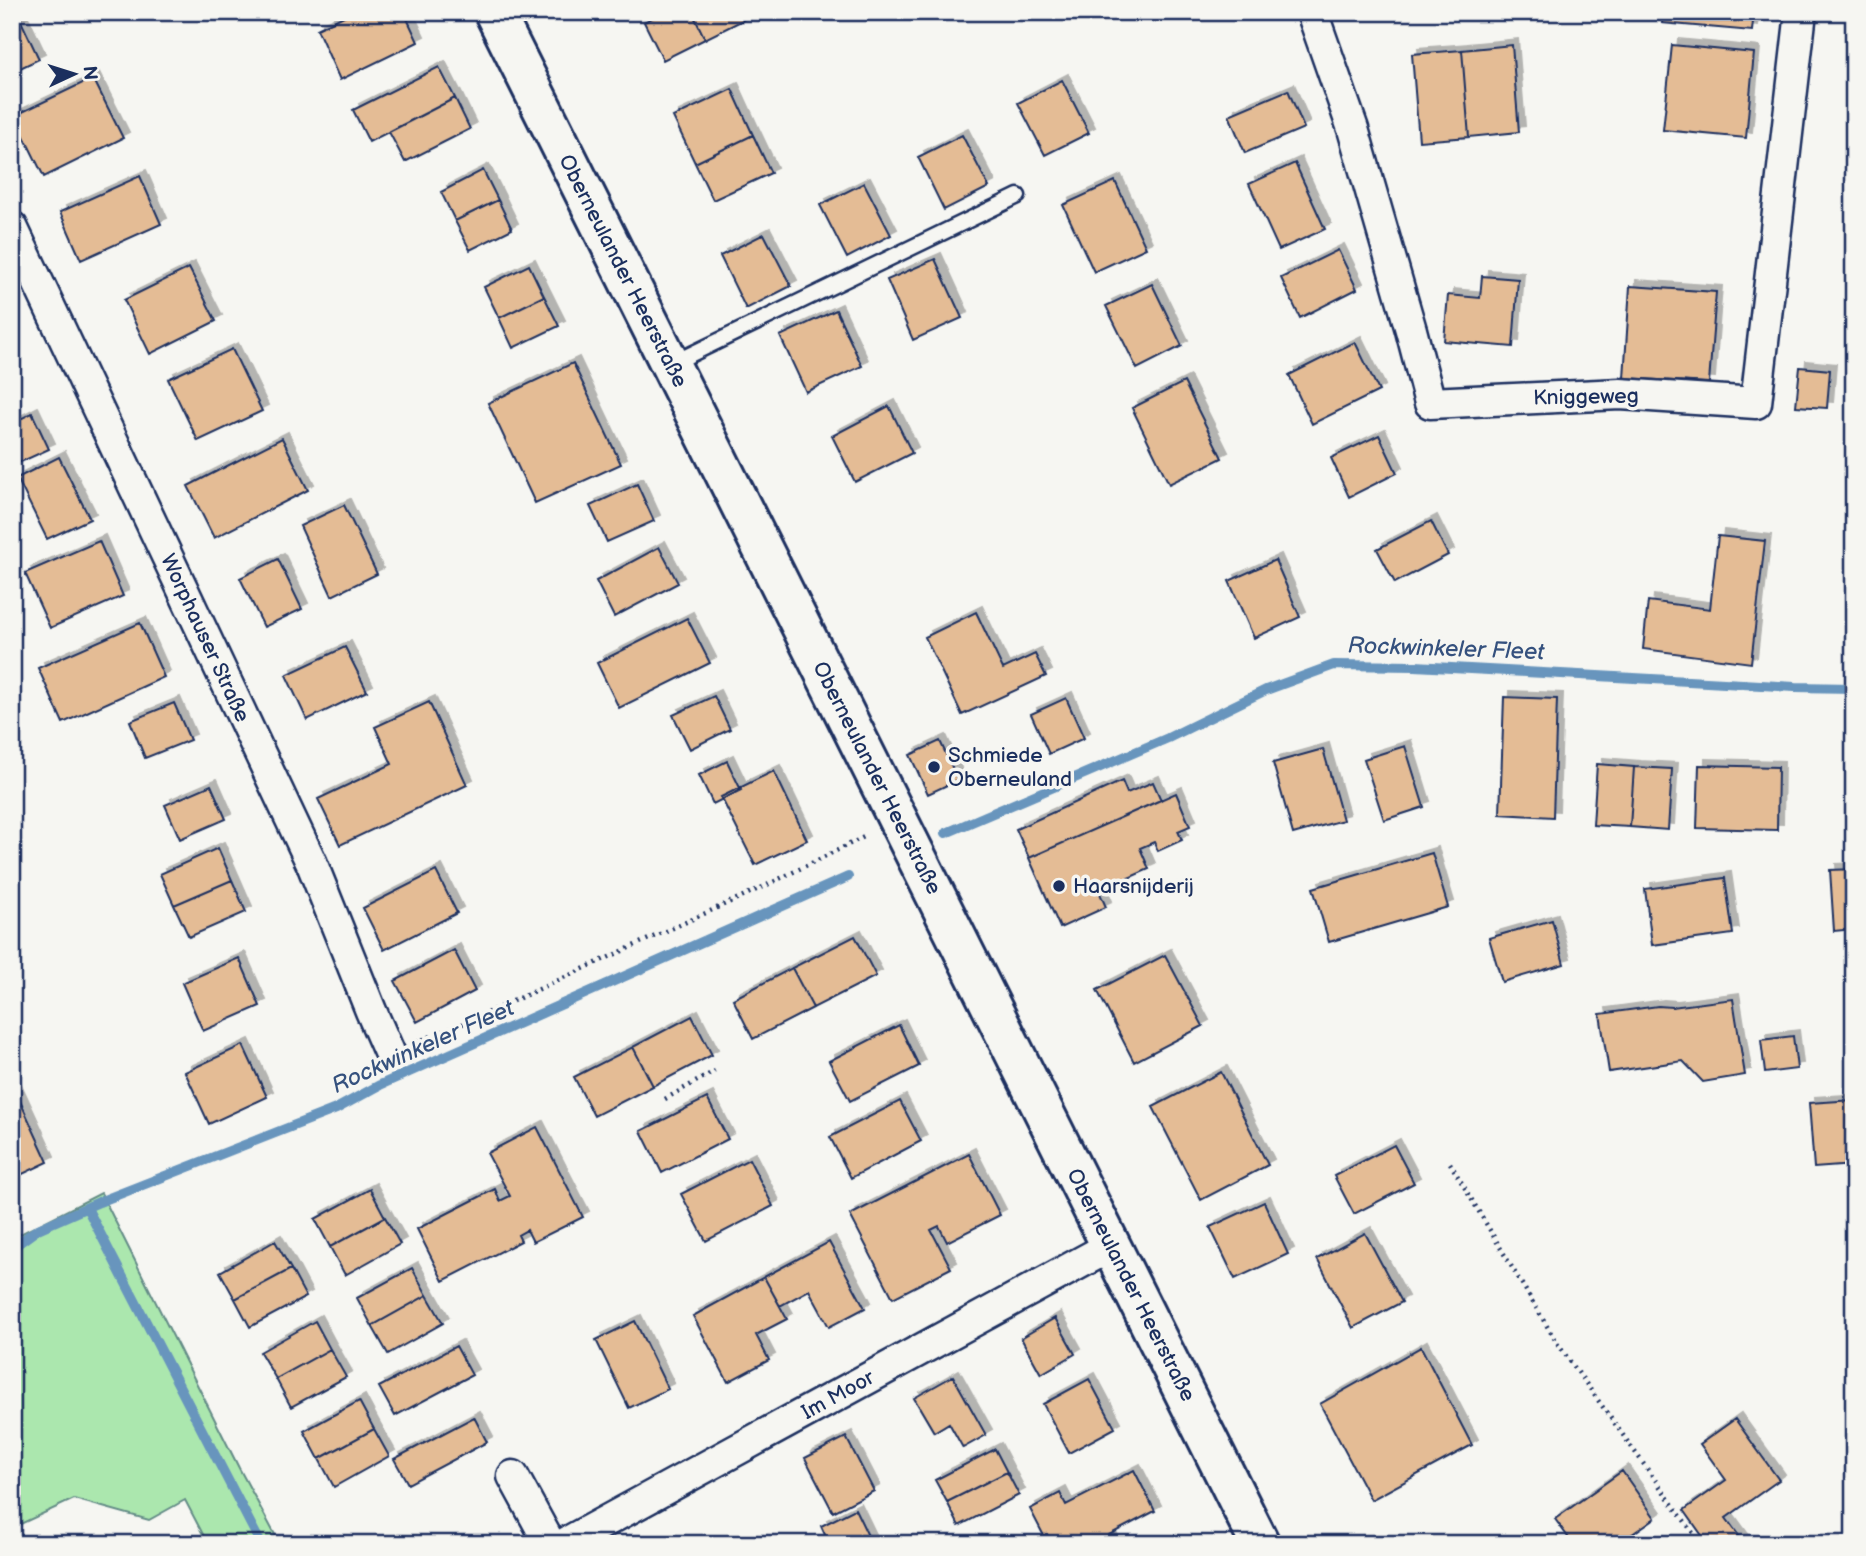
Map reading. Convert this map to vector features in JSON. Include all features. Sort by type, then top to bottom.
[{"type":"street","name":"Oberneulander Heerstraße","points":[[494,12],[1260,1544]]},
{"type":"street","name":"Kniggeweg","points":[[1312,12],[1353,129],[1430,403],[1620,394],[1756,403],[1801,12]]},
{"type":"street","name":"Worphauser Straße","points":[[12,227],[312,864],[389,1052]]},
{"type":"street","name":"Im Moor","points":[[564,1544],[1111,1246]]},
{"type":"street","points":[[513,1476],[550,1544]]},
{"type":"lane","points":[[670,364],[1018,196]]},
{"type":"path","points":[[389,1052],[458,1026],[765,886],[898,820]]},
{"type":"path","points":[[665,1098],[715,1071]]},
{"type":"path","points":[[1450,1163],[1557,1343],[1701,1544]]},
{"type":"green space","points":[[101,1193],[280,1544],[208,1544],[185,1500],[149,1520],[74,1499],[12,1528],[12,1238]]},
{"type":"building","points":[[352,12],[404,12],[418,42],[340,80],[317,29]]},
{"type":"building","points":[[664,12],[692,12],[705,39],[663,60],[644,22]]},
{"type":"building","points":[[692,12],[744,12],[747,18],[705,39]]},
{"type":"building","points":[[1663,12],[1754,12],[1752,31],[1662,23]]},
{"type":"building","points":[[21,21],[39,59],[12,72],[12,25]]},
{"type":"building","points":[[1512,45],[1519,132],[1469,137],[1462,50]]},
{"type":"building","points":[[1672,45],[1754,53],[1746,138],[1663,130]]},
{"type":"building","points":[[1462,50],[1469,137],[1419,141],[1412,54]]},
{"type":"building","points":[[439,67],[455,98],[369,142],[353,110]]},
{"type":"building","points":[[93,78],[123,138],[44,177],[14,116]]},
{"type":"building","points":[[1062,80],[1089,133],[1045,155],[1018,103]]},
{"type":"building","points":[[732,89],[753,135],[695,163],[673,117]]},
{"type":"building","points":[[1288,90],[1304,128],[1245,153],[1229,115]]},
{"type":"building","points":[[455,98],[470,129],[405,162],[389,132]]},
{"type":"building","points":[[753,135],[771,173],[713,200],[695,163]]},
{"type":"building","points":[[962,135],[989,187],[944,210],[918,157]]},
{"type":"building","points":[[1295,163],[1325,229],[1279,250],[1249,184]]},
{"type":"building","points":[[483,170],[498,200],[455,221],[441,192]]},
{"type":"building","points":[[140,176],[161,224],[81,260],[60,212]]},
{"type":"building","points":[[1115,181],[1146,248],[1094,272],[1063,205]]},
{"type":"building","points":[[864,183],[891,235],[847,258],[820,205]]},
{"type":"building","points":[[498,200],[512,229],[470,250],[455,221]]},
{"type":"building","points":[[764,234],[791,286],[746,309],[720,256]]},
{"type":"building","points":[[1338,250],[1357,289],[1300,318],[1281,278]]},
{"type":"building","points":[[935,259],[962,318],[913,340],[887,280]]},
{"type":"building","points":[[529,265],[544,296],[499,318],[484,287]]},
{"type":"building","points":[[189,268],[216,321],[150,354],[124,300]]},
{"type":"building","points":[[1482,276],[1518,279],[1513,347],[1444,341],[1448,295],[1480,298]]},
{"type":"building","points":[[1152,284],[1182,346],[1137,369],[1106,306]]},
{"type":"building","points":[[1630,286],[1716,292],[1709,383],[1624,378]]},
{"type":"building","points":[[544,296],[559,326],[513,348],[499,318]]},
{"type":"building","points":[[836,310],[862,366],[806,392],[780,336]]},
{"type":"building","points":[[1355,342],[1379,391],[1312,424],[1289,375]]},
{"type":"building","points":[[232,349],[262,411],[198,441],[168,379]]},
{"type":"building","points":[[573,363],[621,464],[535,503],[488,403]]},
{"type":"building","points":[[1800,367],[1830,370],[1827,408],[1796,406]]},
{"type":"building","points":[[1184,382],[1222,458],[1169,484],[1132,408]]},
{"type":"building","points":[[889,406],[912,453],[855,482],[832,436]]},
{"type":"building","points":[[32,413],[49,449],[12,466],[12,423]]},
{"type":"building","points":[[1379,435],[1397,473],[1349,497],[1331,458]]},
{"type":"building","points":[[282,438],[308,490],[214,538],[188,486]]},
{"type":"building","points":[[59,457],[90,519],[47,539],[17,478]]},
{"type":"building","points":[[637,484],[654,521],[607,542],[590,506]]},
{"type":"building","points":[[344,505],[377,574],[332,596],[300,526]]},
{"type":"building","points":[[1431,521],[1448,555],[1395,583],[1377,549]]},
{"type":"building","points":[[1718,536],[1765,541],[1751,663],[1643,649],[1648,601],[1710,609]]},
{"type":"building","points":[[99,541],[123,596],[50,628],[25,573]]},
{"type":"building","points":[[659,547],[678,583],[614,617],[596,581]]},
{"type":"building","points":[[278,559],[302,609],[264,627],[240,578]]},
{"type":"building","points":[[1275,560],[1300,617],[1254,638],[1229,581]]},
{"type":"building","points":[[976,612],[1003,669],[1035,654],[1046,676],[962,715],[925,637]]},
{"type":"building","points":[[687,618],[710,663],[619,708],[597,663]]},
{"type":"building","points":[[140,623],[164,677],[63,723],[38,668]]},
{"type":"building","points":[[345,647],[367,691],[307,720],[286,675]]},
{"type":"building","points":[[714,696],[730,729],[690,749],[673,715]]},
{"type":"building","points":[[1504,697],[1557,699],[1553,817],[1500,814]]},
{"type":"building","points":[[1066,698],[1084,738],[1049,754],[1031,714]]},
{"type":"building","points":[[429,702],[467,785],[340,845],[318,799],[392,764],[375,727]]},
{"type":"building","points":[[174,703],[190,740],[145,758],[130,721]]},
{"type":"building","name":"Schmiede Oberneuland","points":[[940,741],[958,780],[928,794],[910,755]]},
{"type":"building","points":[[1405,746],[1424,807],[1384,820],[1364,759]]},
{"type":"building","points":[[1323,749],[1343,820],[1293,834],[1273,763]]},
{"type":"building","points":[[727,761],[741,790],[713,804],[699,775]]},
{"type":"building","points":[[1597,764],[1634,767],[1630,827],[1593,825]]},
{"type":"building","points":[[1699,765],[1778,767],[1777,830],[1697,828]]},
{"type":"building","points":[[1634,767],[1672,769],[1668,830],[1630,827]]},
{"type":"building","points":[[774,771],[807,840],[755,865],[721,797]]},
{"type":"building","points":[[1122,781],[1127,793],[1153,782],[1161,800],[1029,858],[1016,829]]},
{"type":"building","points":[[211,785],[226,819],[180,839],[165,805]]},
{"type":"building","points":[[1176,793],[1190,826],[1178,831],[1182,840],[1158,851],[1154,842],[1140,848],[1149,869],[1099,891],[1106,907],[1060,928],[1029,858]]},
{"type":"building","points":[[218,848],[232,880],[174,905],[160,874]]},
{"type":"building","points":[[1432,853],[1448,907],[1329,942],[1313,888]]},
{"type":"building","points":[[1854,869],[1854,929],[1834,931],[1830,870]]},
{"type":"building","points":[[436,871],[457,913],[384,950],[363,908]]},
{"type":"building","points":[[1725,878],[1733,934],[1652,945],[1645,889]]},
{"type":"building","points":[[232,880],[246,912],[189,937],[174,905]]},
{"type":"building","points":[[1552,920],[1564,964],[1502,982],[1489,938]]},
{"type":"building","points":[[855,936],[876,976],[813,1008],[792,968]]},
{"type":"building","points":[[454,950],[475,991],[417,1022],[395,981]]},
{"type":"building","points":[[1165,955],[1203,1026],[1134,1062],[1097,990]]},
{"type":"building","points":[[239,958],[260,1006],[203,1031],[182,983]]},
{"type":"building","points":[[792,968],[813,1008],[753,1039],[733,999]]},
{"type":"building","points":[[1733,999],[1745,1075],[1703,1082],[1683,1061],[1609,1072],[1600,1014]]},
{"type":"building","points":[[692,1016],[712,1055],[653,1086],[633,1047]]},
{"type":"building","points":[[899,1025],[919,1066],[850,1101],[829,1061]]},
{"type":"building","points":[[1793,1036],[1797,1069],[1765,1073],[1761,1040]]},
{"type":"building","points":[[243,1045],[267,1097],[209,1124],[185,1072]]},
{"type":"building","points":[[633,1047],[653,1086],[594,1116],[574,1077]]},
{"type":"building","points":[[1221,1072],[1268,1165],[1201,1200],[1153,1107]]},
{"type":"building","points":[[14,1088],[48,1162],[12,1179],[12,1089]]},
{"type":"building","points":[[707,1098],[728,1139],[662,1173],[641,1131]]},
{"type":"building","points":[[1854,1100],[1854,1165],[1814,1168],[1809,1103]]},
{"type":"building","points":[[900,1101],[921,1141],[851,1178],[830,1137]]},
{"type":"building","points":[[537,1127],[583,1217],[533,1242],[527,1230],[518,1235],[521,1241],[443,1281],[417,1229],[495,1189],[500,1201],[510,1196],[487,1153]]},
{"type":"building","points":[[1394,1145],[1414,1183],[1354,1214],[1334,1176]]},
{"type":"building","points":[[969,1154],[1000,1215],[947,1242],[939,1226],[931,1230],[951,1268],[893,1298],[850,1215]]},
{"type":"building","points":[[749,1159],[773,1206],[706,1241],[681,1194]]},
{"type":"building","points":[[370,1189],[385,1217],[330,1247],[315,1219]]},
{"type":"building","points":[[1264,1202],[1288,1254],[1235,1279],[1210,1227]]},
{"type":"building","points":[[385,1217],[400,1244],[345,1275],[330,1247]]},
{"type":"building","points":[[1365,1233],[1402,1302],[1353,1328],[1317,1259]]},
{"type":"building","points":[[275,1241],[291,1269],[235,1299],[220,1272]]},
{"type":"building","points":[[829,1242],[865,1308],[829,1327],[809,1290],[780,1306],[764,1277]]},
{"type":"building","points":[[412,1268],[427,1295],[372,1326],[357,1298]]},
{"type":"building","points":[[291,1269],[306,1297],[250,1327],[235,1299]]},
{"type":"building","points":[[764,1277],[787,1319],[756,1335],[769,1360],[728,1382],[693,1316]]},
{"type":"building","points":[[427,1295],[443,1323],[388,1354],[372,1326]]},
{"type":"building","points":[[1055,1318],[1075,1354],[1041,1374],[1021,1338]]},
{"type":"building","points":[[315,1321],[330,1349],[276,1379],[260,1352]]},
{"type":"building","points":[[635,1321],[668,1389],[629,1408],[596,1340]]},
{"type":"building","points":[[456,1346],[472,1375],[395,1416],[379,1387]]},
{"type":"building","points":[[1421,1347],[1472,1445],[1371,1500],[1320,1404]]},
{"type":"building","points":[[330,1349],[346,1377],[291,1407],[276,1379]]},
{"type":"building","points":[[953,1376],[986,1435],[963,1448],[949,1423],[934,1432],[914,1398]]},
{"type":"building","points":[[1089,1379],[1115,1428],[1069,1453],[1043,1404]]},
{"type":"building","points":[[359,1401],[374,1429],[319,1459],[304,1431]]},
{"type":"building","points":[[474,1417],[487,1442],[408,1484],[394,1459]]},
{"type":"building","points":[[1735,1419],[1779,1480],[1726,1518],[1745,1544],[1708,1544],[1684,1510],[1726,1480],[1700,1444]]},
{"type":"building","points":[[374,1429],[389,1456],[334,1487],[319,1459]]},
{"type":"building","points":[[846,1437],[874,1491],[833,1512],[805,1458]]},
{"type":"building","points":[[995,1449],[1007,1472],[947,1502],[935,1480]]},
{"type":"building","points":[[1134,1470],[1155,1511],[1109,1535],[1113,1544],[1052,1544],[1047,1534],[1044,1536],[1030,1509],[1060,1493],[1066,1505]]},
{"type":"building","points":[[1622,1471],[1655,1518],[1618,1544],[1573,1544],[1555,1519]]},
{"type":"building","points":[[1007,1472],[1019,1495],[959,1526],[947,1502]]},
{"type":"building","points":[[855,1509],[871,1542],[829,1544],[821,1526]]},
{"type":"waterway","name":"Rockwinkeler Fleet","points":[[946,833],[1168,738],[1266,690],[1334,665],[1415,666],[1854,688]]},
{"type":"waterway","name":"Rockwinkeler Fleet","points":[[12,1248],[38,1229],[99,1202],[336,1109],[380,1085],[848,877]]},
{"type":"waterway","points":[[87,1208],[261,1544]]},
{"type":"place","name":"Schmiede Oberneuland","points":[[934,767]]},
{"type":"place","name":"Haarsnijderij","points":[[1059,886]]}]
